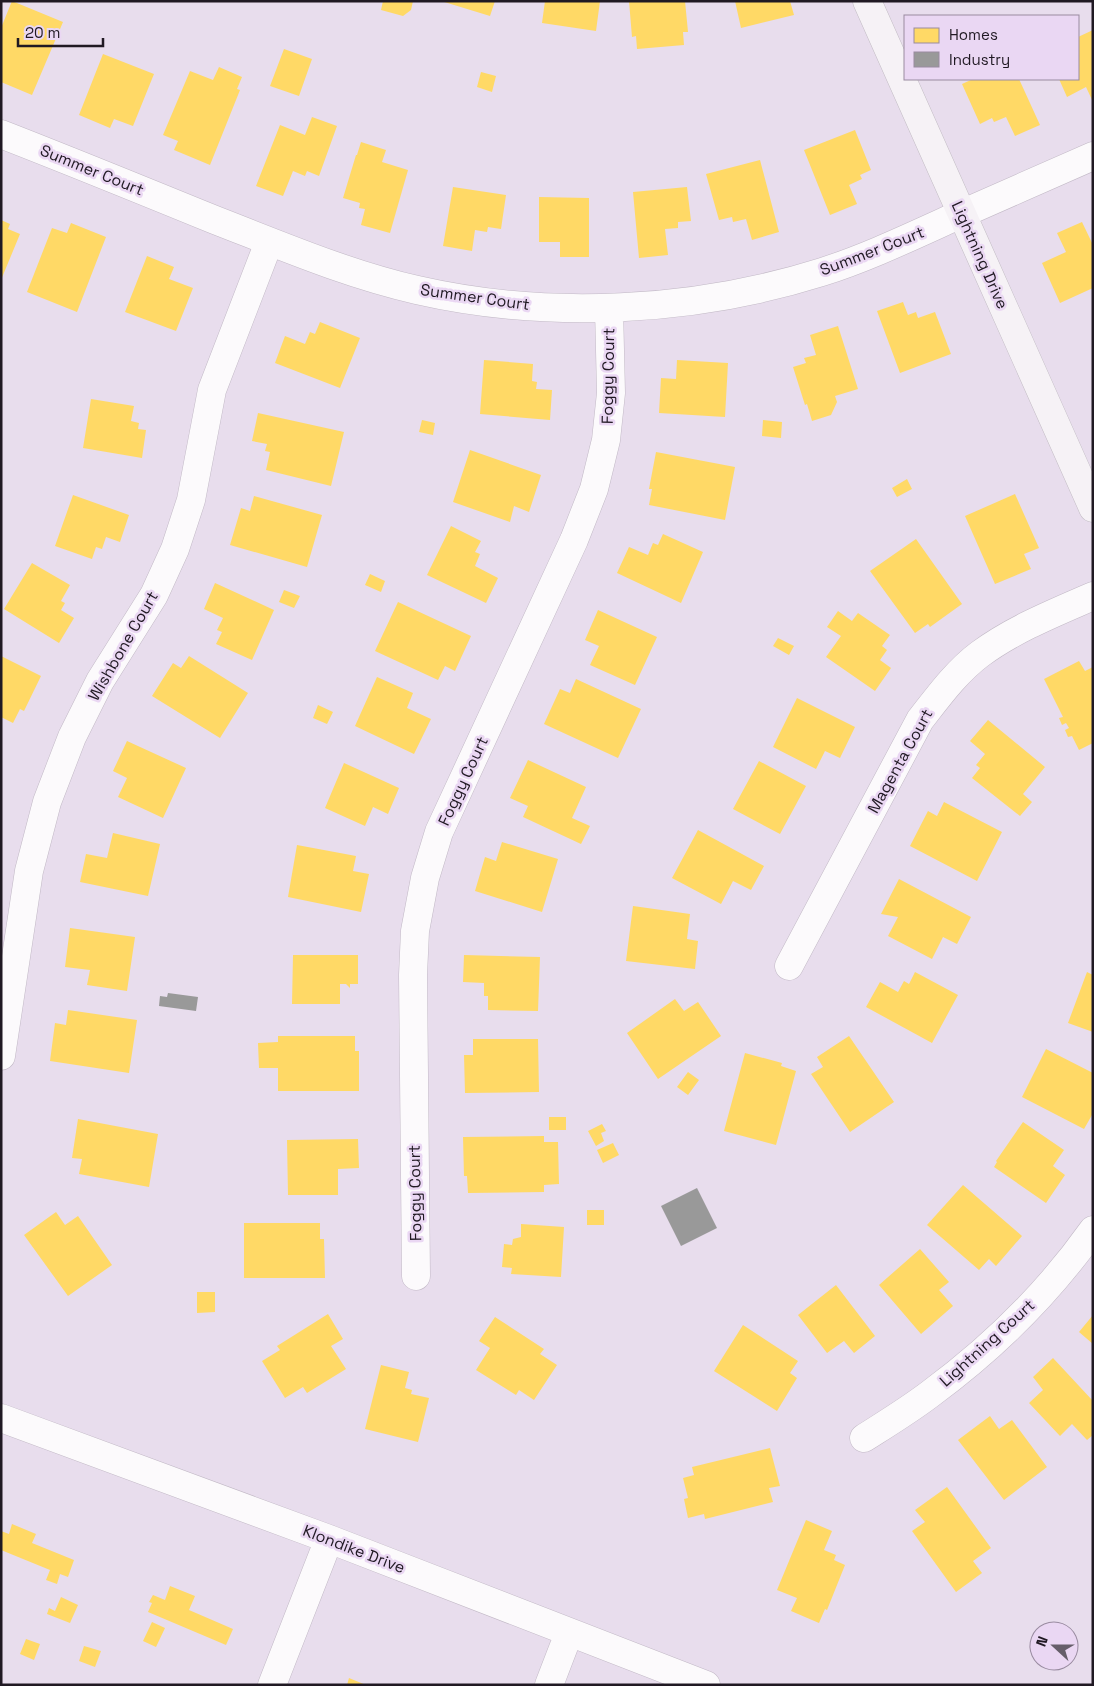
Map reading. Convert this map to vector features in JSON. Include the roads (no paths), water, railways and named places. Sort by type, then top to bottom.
[{"type":"main road","name":"Lightning Drive","points":[[867,1],[1093,508]]},
{"type":"street","name":"Summer Court","points":[[1,134],[270,242],[345,270],[418,290],[491,302],[564,308],[609,308],[685,302],[750,290],[813,274],[894,245],[1093,156]]},
{"type":"street","name":"Wishbone Court","points":[[1,1056],[30,871],[47,802],[72,737],[96,689],[154,595],[176,548],[191,500],[212,390],[270,242]]},
{"type":"street","name":"Foggy Court","points":[[416,1276],[413,975],[415,931],[425,878],[439,832],[570,549],[594,488],[606,440],[610,393],[609,308]]},
{"type":"street","name":"Magenta Court","points":[[790,966],[920,720],[946,686],[978,655],[1016,631],[1093,596]]},
{"type":"street","name":"Lightning Court","points":[[864,1438],[930,1394],[977,1356],[1034,1301],[1093,1230]]},
{"type":"street","name":"Klondike Drive","points":[[1,1418],[329,1539],[706,1685]]},
{"type":"street","points":[[272,1685],[329,1539]]},
{"type":"street","points":[[549,1685],[569,1633]]}]
